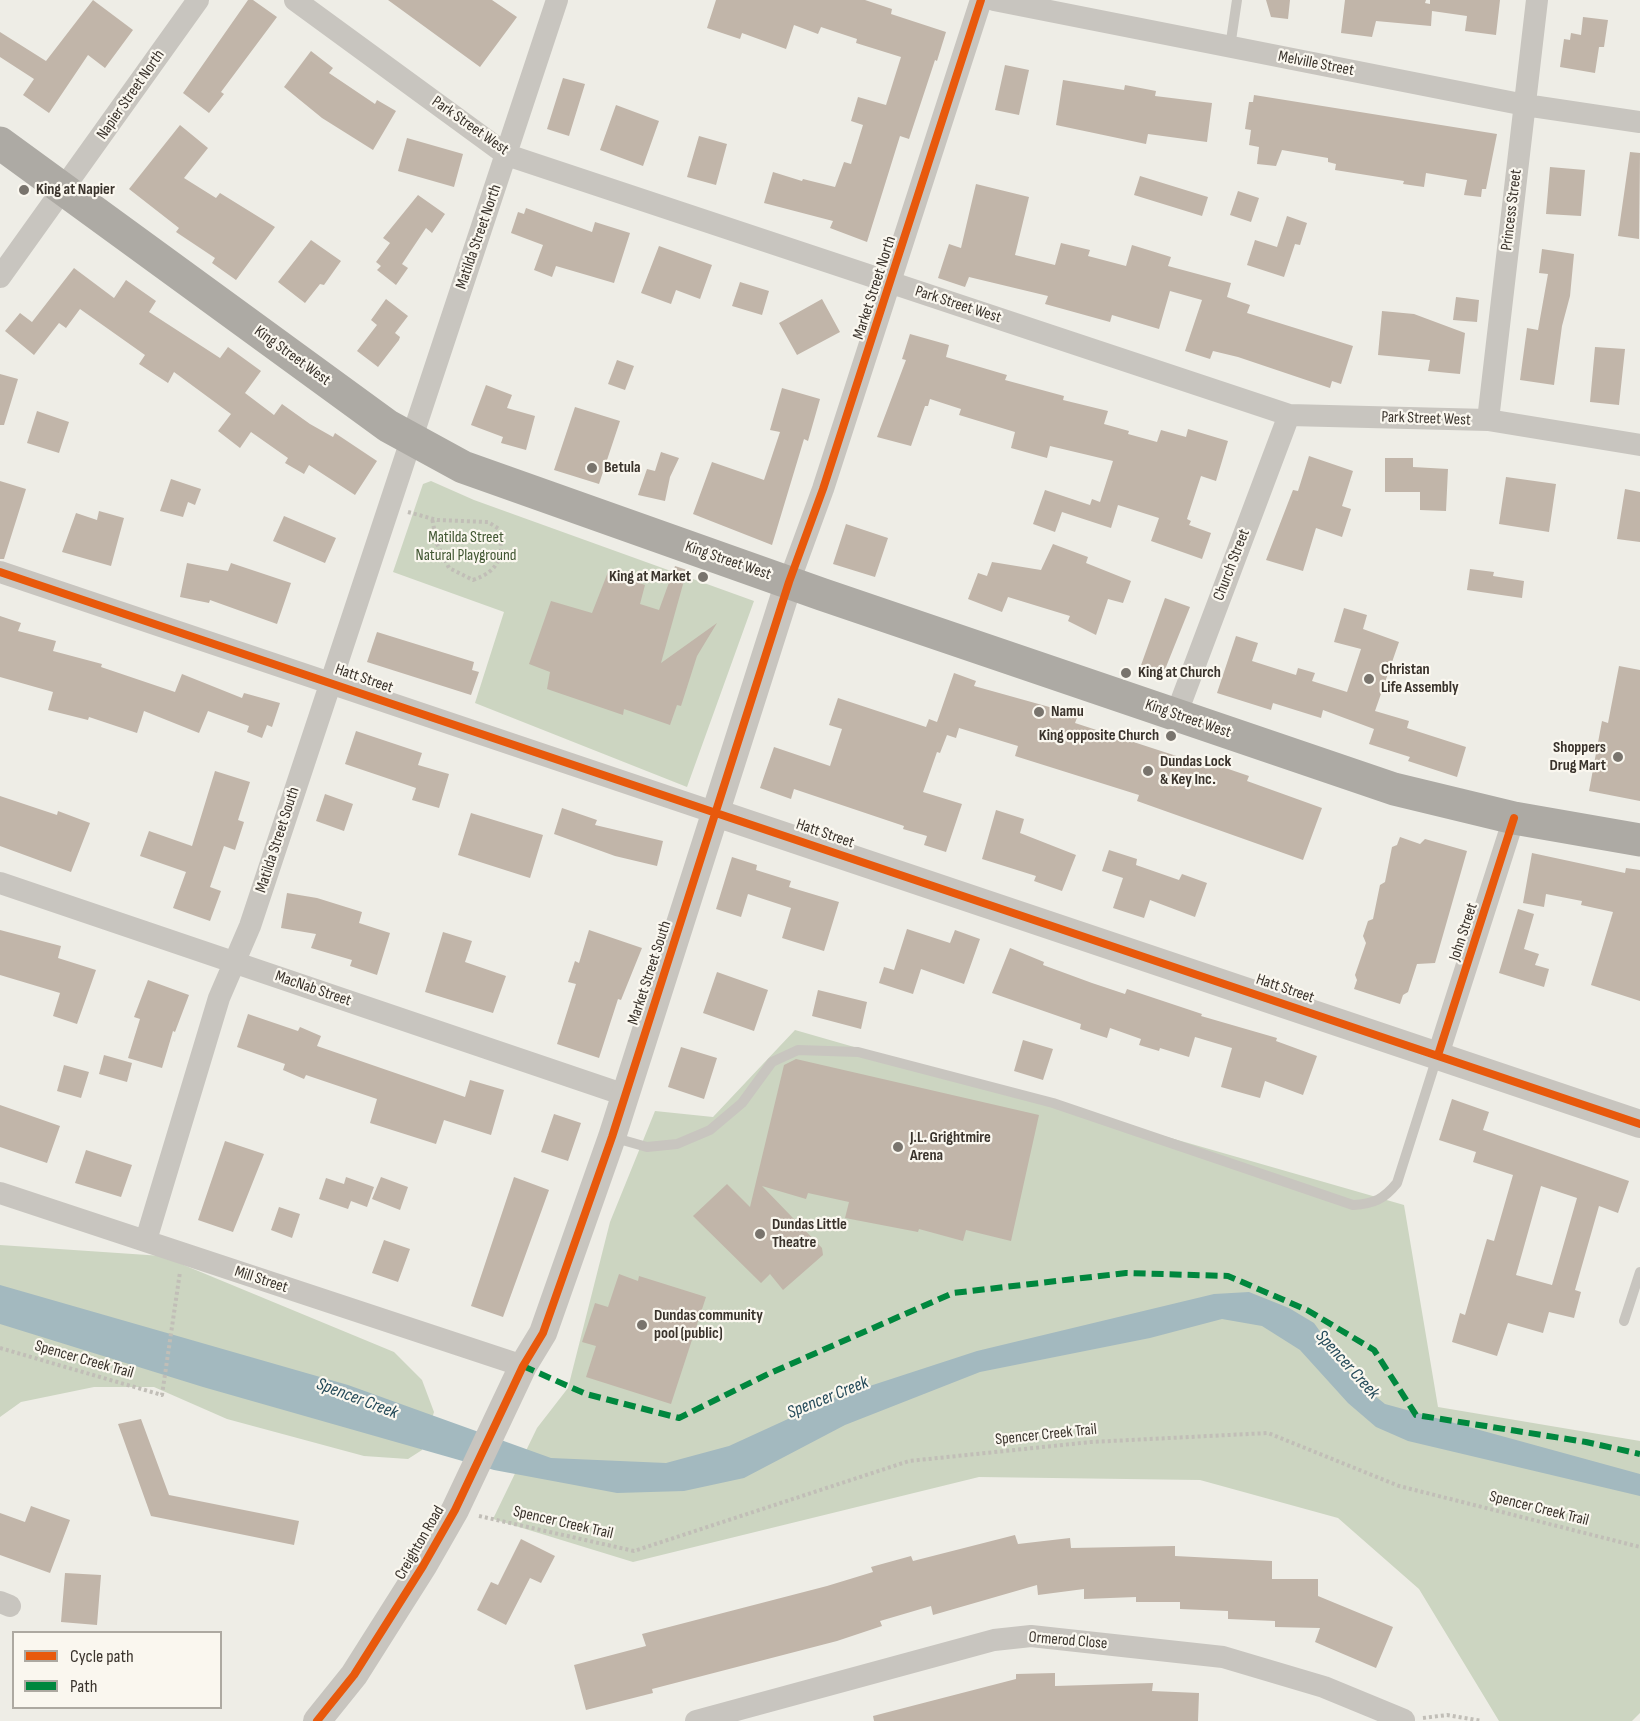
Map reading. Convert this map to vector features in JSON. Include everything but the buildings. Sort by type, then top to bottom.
[{"type":"main road","name":"King Street West","points":[[0,143],[388,426],[463,467],[789,582],[1394,789],[1514,818],[1640,840]]},
{"type":"street","name":"Napier Street North","points":[[0,277],[198,0]]},
{"type":"street","name":"Park Street West","points":[[295,0],[507,155],[1288,415],[1488,420],[1640,445]]},
{"type":"street","name":"Matilda Street North","points":[[410,438],[507,155],[557,0]]},
{"type":"street","name":"Market Street North","points":[[789,582],[891,282],[981,0]]},
{"type":"street","name":"Melville Street","points":[[993,0],[1525,105],[1640,122]]},
{"type":"street","name":"Princess Street","points":[[1488,420],[1538,0]]},
{"type":"street","name":"Church Street","points":[[1176,715],[1288,415]]},
{"type":"street","name":"Matilda Street South","points":[[146,1240],[219,998],[250,926],[410,438]]},
{"type":"street","name":"Hatt Street","points":[[0,572],[330,681],[1640,1124]]},
{"type":"street","name":"Market Street South","points":[[523,1366],[543,1333],[612,1137],[789,582]]},
{"type":"street","name":"John Street","points":[[1438,1055],[1514,818]]},
{"type":"street","name":"MacNab Street","points":[[0,883],[625,1095]]},
{"type":"street","name":"Mill Street","points":[[0,1193],[523,1366]]},
{"type":"street","name":"Creighton Road","points":[[317,1721],[354,1675],[455,1510],[523,1366]]},
{"type":"street","name":"Ormerod Close","points":[[696,1721],[994,1640],[1031,1636],[1222,1657],[1324,1687],[1404,1720]]},
{"type":"lane","points":[[1230,47],[1237,0]]},
{"type":"lane","points":[[612,1137],[647,1147],[677,1144],[710,1130],[742,1103],[772,1062],[798,1050],[858,1052],[1053,1102],[1353,1205],[1369,1205],[1385,1197],[1397,1183],[1438,1055]]},
{"type":"lane","points":[[1624,1322],[1640,1272]]},
{"type":"path","points":[[387,506],[432,518],[488,522],[500,529],[502,546],[497,564],[487,575],[473,580],[449,568],[437,544],[432,518]]},
{"type":"path","points":[[1404,1720],[1447,1715],[1482,1721]]},
{"type":"green space","name":"Matilda Street Natural Playground","points":[[431,481],[474,500],[754,601],[687,787],[475,703],[504,612],[393,572],[423,484]]},
{"type":"green space","points":[[795,1030],[1404,1205],[1438,1407],[1640,1441],[1640,1713],[1632,1721],[1499,1721],[1419,1589],[1338,1518],[1200,1480],[979,1477],[633,1562],[493,1519],[537,1428],[568,1388],[610,1222],[655,1111],[713,1117]]},
{"type":"green space","points":[[0,1245],[162,1256],[394,1352],[422,1380],[434,1412],[422,1450],[408,1459],[364,1456],[227,1419],[154,1387],[94,1387],[21,1402],[0,1417]]},
{"type":"water","name":"Spencer Creek","points":[[0,1285],[348,1385],[551,1458],[666,1463],[729,1446],[836,1397],[977,1351],[1214,1294],[1249,1292],[1289,1308],[1314,1323],[1354,1379],[1385,1404],[1640,1474],[1640,1496],[1408,1441],[1376,1427],[1348,1403],[1300,1350],[1262,1326],[1222,1319],[1150,1338],[980,1372],[845,1425],[744,1478],[684,1491],[617,1493],[494,1470],[203,1387],[0,1324]]},
{"type":"marked path","points":[[523,1366],[586,1394],[679,1418],[768,1374],[953,1293],[1126,1273],[1228,1276],[1307,1310],[1374,1350],[1416,1415],[1586,1442],[1640,1454]]},
{"type":"cycle path","points":[[317,1721],[354,1675],[423,1566],[455,1510],[523,1366],[543,1333],[612,1137],[789,582],[823,489],[981,0]]},
{"type":"cycle path","points":[[0,572],[1640,1124]]},
{"type":"cycle path","points":[[1438,1055],[1514,818]]},
{"type":"place","name":"King at Napier","points":[[24,190]]},
{"type":"place","name":"Betula","points":[[592,468]]},
{"type":"place","name":"King at Market","points":[[703,577]]},
{"type":"place","name":"King at Church","points":[[1126,673]]},
{"type":"place","name":"Christan Life Assembly","points":[[1369,679]]},
{"type":"place","name":"Namu","points":[[1039,712]]},
{"type":"place","name":"King opposite Church","points":[[1171,736]]},
{"type":"place","name":"Shoppers Drug Mart","points":[[1618,757]]},
{"type":"place","name":"Dundas Lock & Key Inc.","points":[[1148,771]]},
{"type":"place","name":"J.L. Grightmire Arena","points":[[898,1147]]},
{"type":"place","name":"Dundas Little Theatre","points":[[760,1234]]},
{"type":"place","name":"Dundas community pool (public)","points":[[642,1325]]}]
